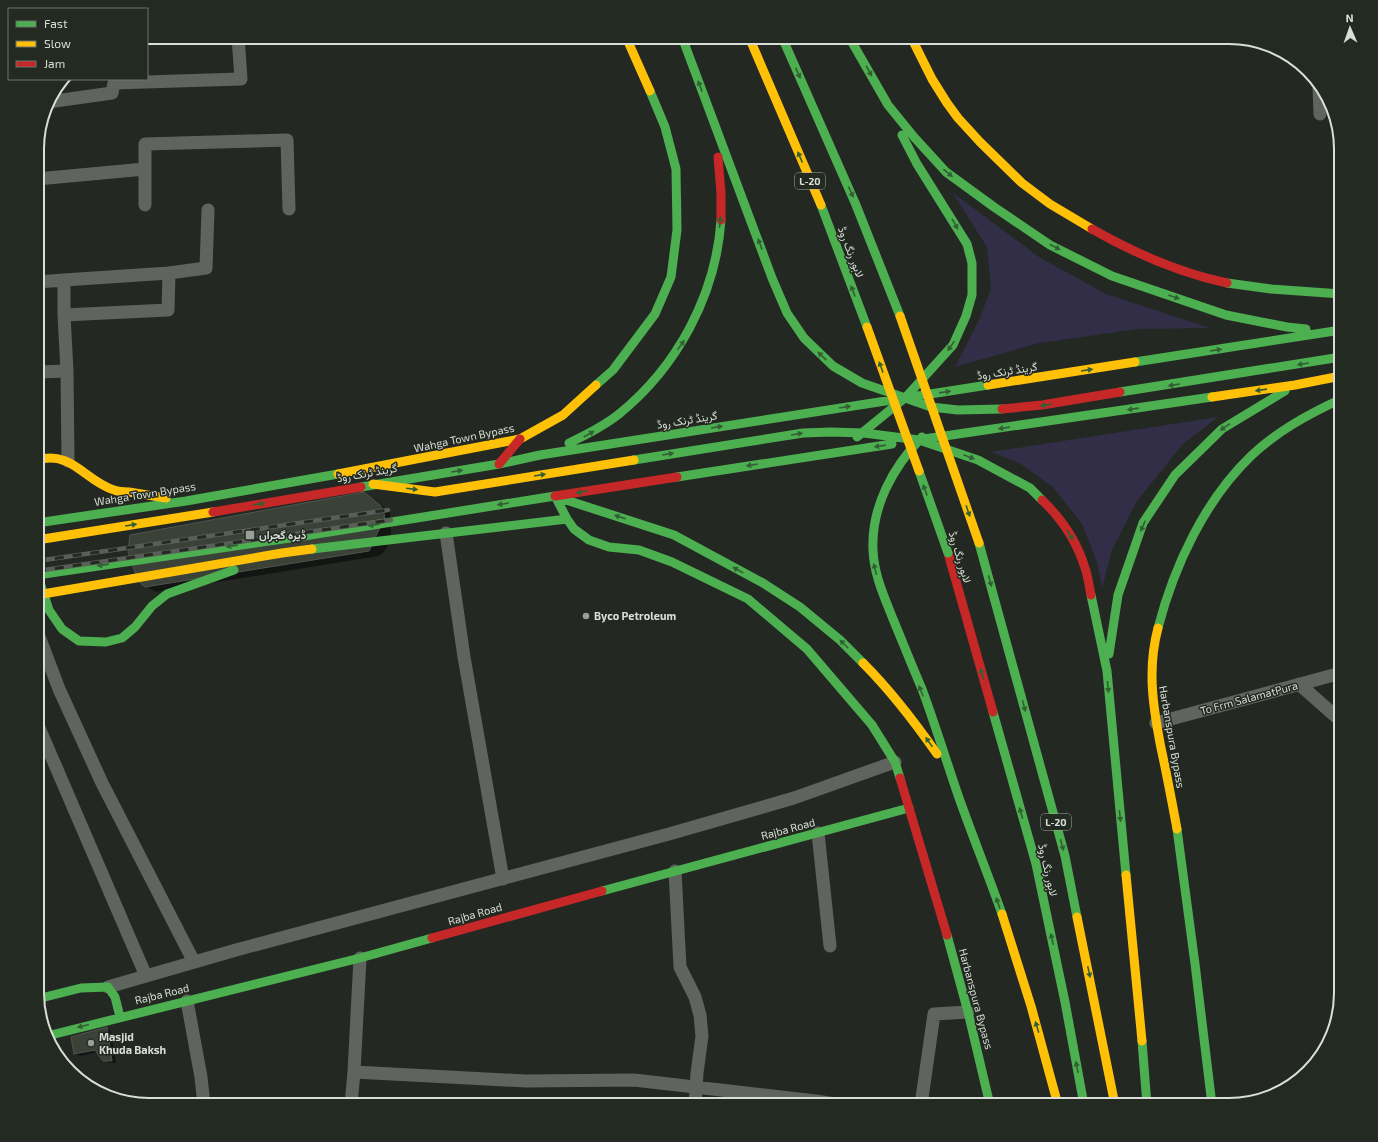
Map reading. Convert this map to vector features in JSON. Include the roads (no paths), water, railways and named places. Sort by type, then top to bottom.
[{"type":"main road","name":"Wahga Town Bypass","points":[[44,522],[186,501],[520,440],[563,414],[613,370],[655,314],[671,277],[676,230],[676,169],[665,127],[629,44]]},
{"type":"main road","points":[[685,44],[772,278],[787,313],[804,338],[834,366],[862,383],[906,397],[931,407],[958,410],[1002,409],[1042,405],[1334,359]]},
{"type":"main road","name":"لاہور رنگ روڈ","points":[[752,44],[824,213],[948,553],[1036,864],[1065,1002],[1083,1098]]},
{"type":"main road","name":"لاہور رنگ روڈ","points":[[785,44],[856,205],[900,316],[979,543],[1065,856],[1114,1098]]},
{"type":"main road","points":[[831,453],[864,433],[906,397],[953,345],[966,316],[972,295],[972,263],[967,244],[950,215],[916,164],[888,105],[854,44]]},
{"type":"main road","points":[[914,44],[923,62],[948,104],[972,134],[991,154],[1021,182],[1039,196],[1098,234],[1158,261],[1187,272],[1228,284],[1257,288],[1334,294]]},
{"type":"main road","points":[[888,105],[914,137],[946,172],[1050,245],[1112,276],[1226,315],[1287,327],[1328,332]]},
{"type":"main road","points":[[540,455],[588,436],[627,408],[656,379],[685,338],[705,296],[717,255],[722,204],[720,168],[714,123]]},
{"type":"main road","name":"گرینڈ ٹرنک روڈ","points":[[44,539],[162,521],[373,484],[499,464],[540,455],[1334,331]]},
{"type":"main road","points":[[44,577],[831,453],[1295,385],[1334,377]]},
{"type":"main road","points":[[1001,384],[940,422],[919,440],[897,467],[887,485],[878,510],[873,540],[874,568],[885,600],[930,712],[1013,946],[1045,1053],[1056,1098]]},
{"type":"main road","points":[[1107,671],[1118,595],[1143,523],[1175,475],[1222,429],[1295,385]]},
{"type":"main road","name":"Harbanspura Bypass","points":[[1211,1098],[1204,1026],[1177,832],[1150,686],[1156,629],[1165,598],[1188,547],[1202,521],[1227,483],[1251,456],[1279,433],[1322,407],[1334,402]]},
{"type":"main road","points":[[373,484],[435,492],[803,433],[831,432],[864,433],[919,440],[971,458],[1003,472],[1030,488],[1054,511],[1072,537],[1085,567],[1107,671],[1139,1004],[1146,1098]]},
{"type":"main road","points":[[499,464],[520,440]]},
{"type":"main road","points":[[44,458],[47,457],[68,461],[114,490],[186,501]]},
{"type":"main road","points":[[555,496],[674,535],[763,583],[800,607],[840,640],[883,683],[913,719],[951,774]]},
{"type":"main road","name":"Harbanspura Bypass","points":[[555,496],[574,529],[598,544],[609,547],[639,550],[672,562],[748,599],[807,649],[872,725],[895,762],[950,944],[988,1098]]},
{"type":"main road","points":[[44,594],[282,553],[567,519]]},
{"type":"main road","points":[[44,602],[56,621],[70,636],[79,641],[106,642],[122,638],[134,627],[152,606],[167,594],[282,553]]},
{"type":"main road","name":"Rajba Road","points":[[53,1034],[360,958],[909,808]]},
{"type":"main road","points":[[44,997],[94,985],[108,987],[115,998],[120,1017]]},
{"type":"street","points":[[56,101],[112,93],[114,82],[241,79],[238,44]]},
{"type":"street","points":[[1319,96],[1320,114]]},
{"type":"street","points":[[146,205],[145,144],[287,140],[289,209]]},
{"type":"street","points":[[44,178],[145,170]]},
{"type":"street","points":[[44,281],[168,273],[206,268],[208,210]]},
{"type":"street","points":[[64,315],[168,310],[168,273]]},
{"type":"street","points":[[64,280],[68,461]]},
{"type":"street","points":[[44,372],[67,371]]},
{"type":"street","points":[[446,533],[464,657],[503,879]]},
{"type":"street","points":[[44,649],[59,689],[99,775],[194,962]]},
{"type":"street","name":"To Frm SalamatPura","points":[[1156,723],[1334,675]]},
{"type":"street","points":[[1299,684],[1334,715]]},
{"type":"street","points":[[44,739],[146,976]]},
{"type":"street","points":[[108,987],[194,962],[670,834],[787,800],[895,762]]},
{"type":"street","points":[[818,833],[830,946]]},
{"type":"street","points":[[675,871],[680,967],[695,997],[700,1015],[702,1036],[695,1098]]},
{"type":"street","points":[[351,1098],[354,1072],[360,958]]},
{"type":"street","points":[[187,1001],[201,1077],[203,1098]]},
{"type":"street","points":[[922,1098],[934,1014],[968,1012]]},
{"type":"street","points":[[354,1072],[526,1081],[634,1080],[790,1098]]},
{"type":"railway","points":[[44,560],[388,510]]},
{"type":"railway","points":[[44,570],[391,520]]},
{"type":"place","name":"ڈیرہ گجراں","points":[[250,535]]},
{"type":"place","name":"Byco Petroleum","points":[[586,616]]},
{"type":"place","name":"Masjid Khuda Baksh","points":[[91,1043]]}]
